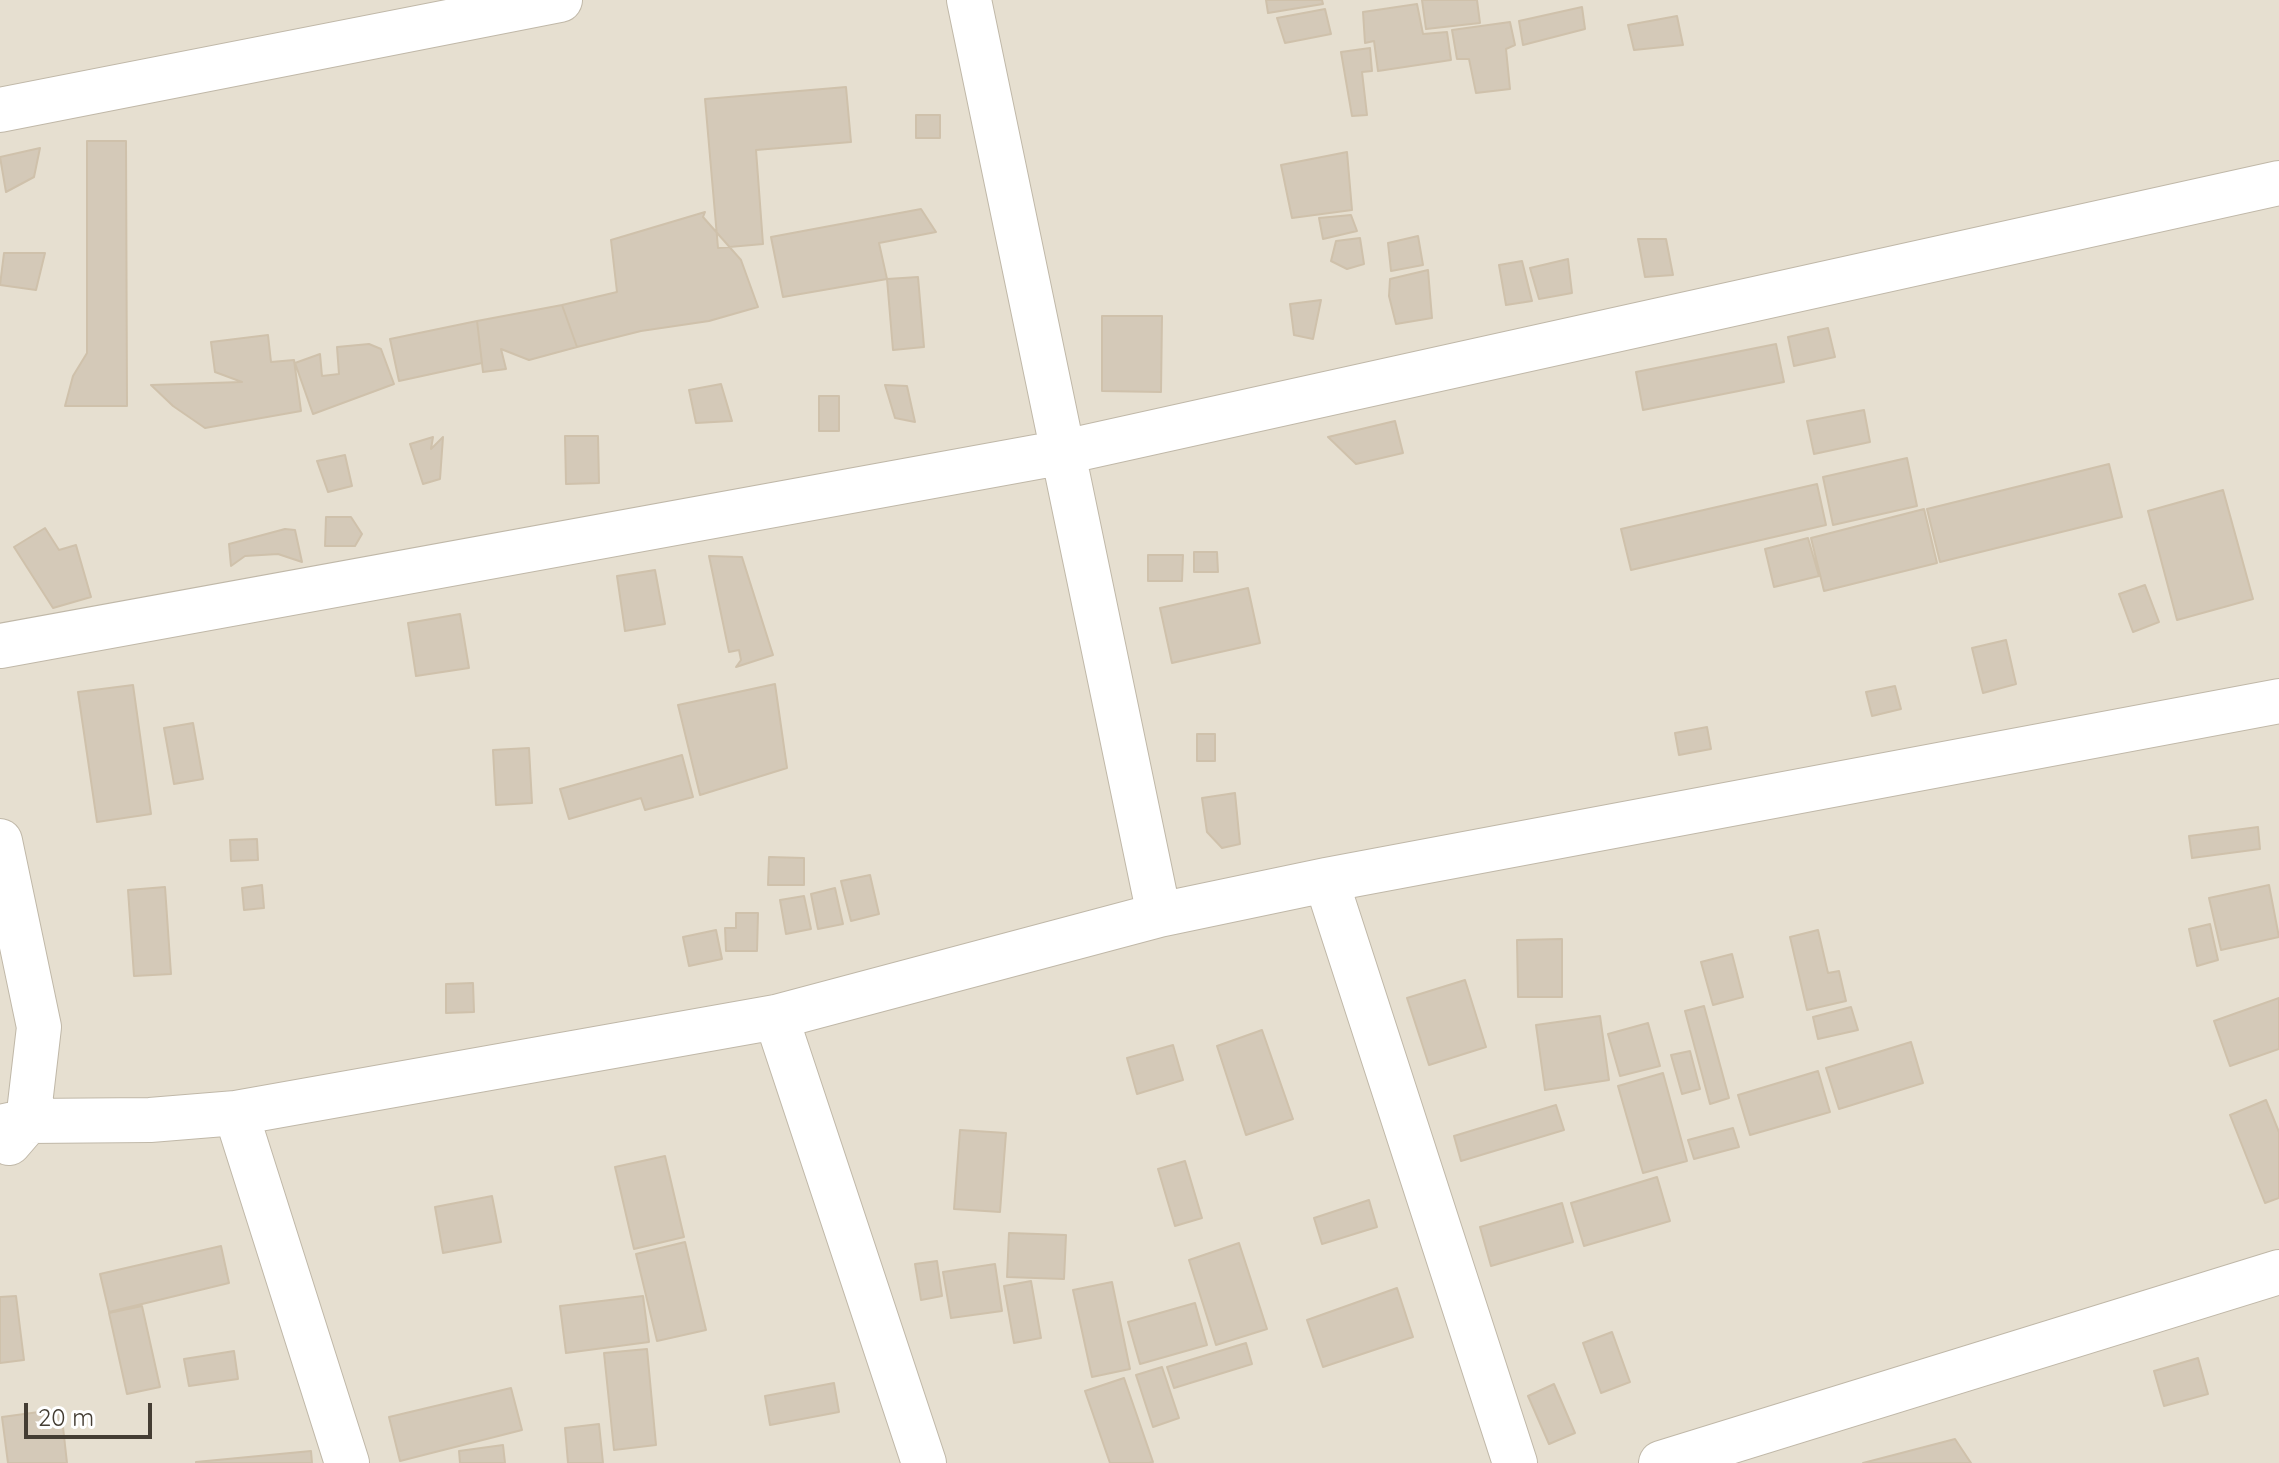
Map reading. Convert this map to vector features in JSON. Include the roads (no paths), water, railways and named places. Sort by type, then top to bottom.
[{"type":"street","points":[[0,110],[560,0]]},
{"type":"street","points":[[969,0],[1159,915]]},
{"type":"street","points":[[0,646],[1064,452],[2279,183]]},
{"type":"street","points":[[14,1124],[150,1120],[236,1113],[776,1017],[1159,915],[1326,880],[2279,701]]},
{"type":"street","points":[[0,841],[39,1027],[14,1124],[0,1155]]},
{"type":"street","points":[[1326,880],[1515,1463]]},
{"type":"street","points":[[776,1017],[924,1463]]},
{"type":"street","points":[[236,1113],[347,1463]]},
{"type":"street","points":[[1661,1463],[2279,1272]]}]
